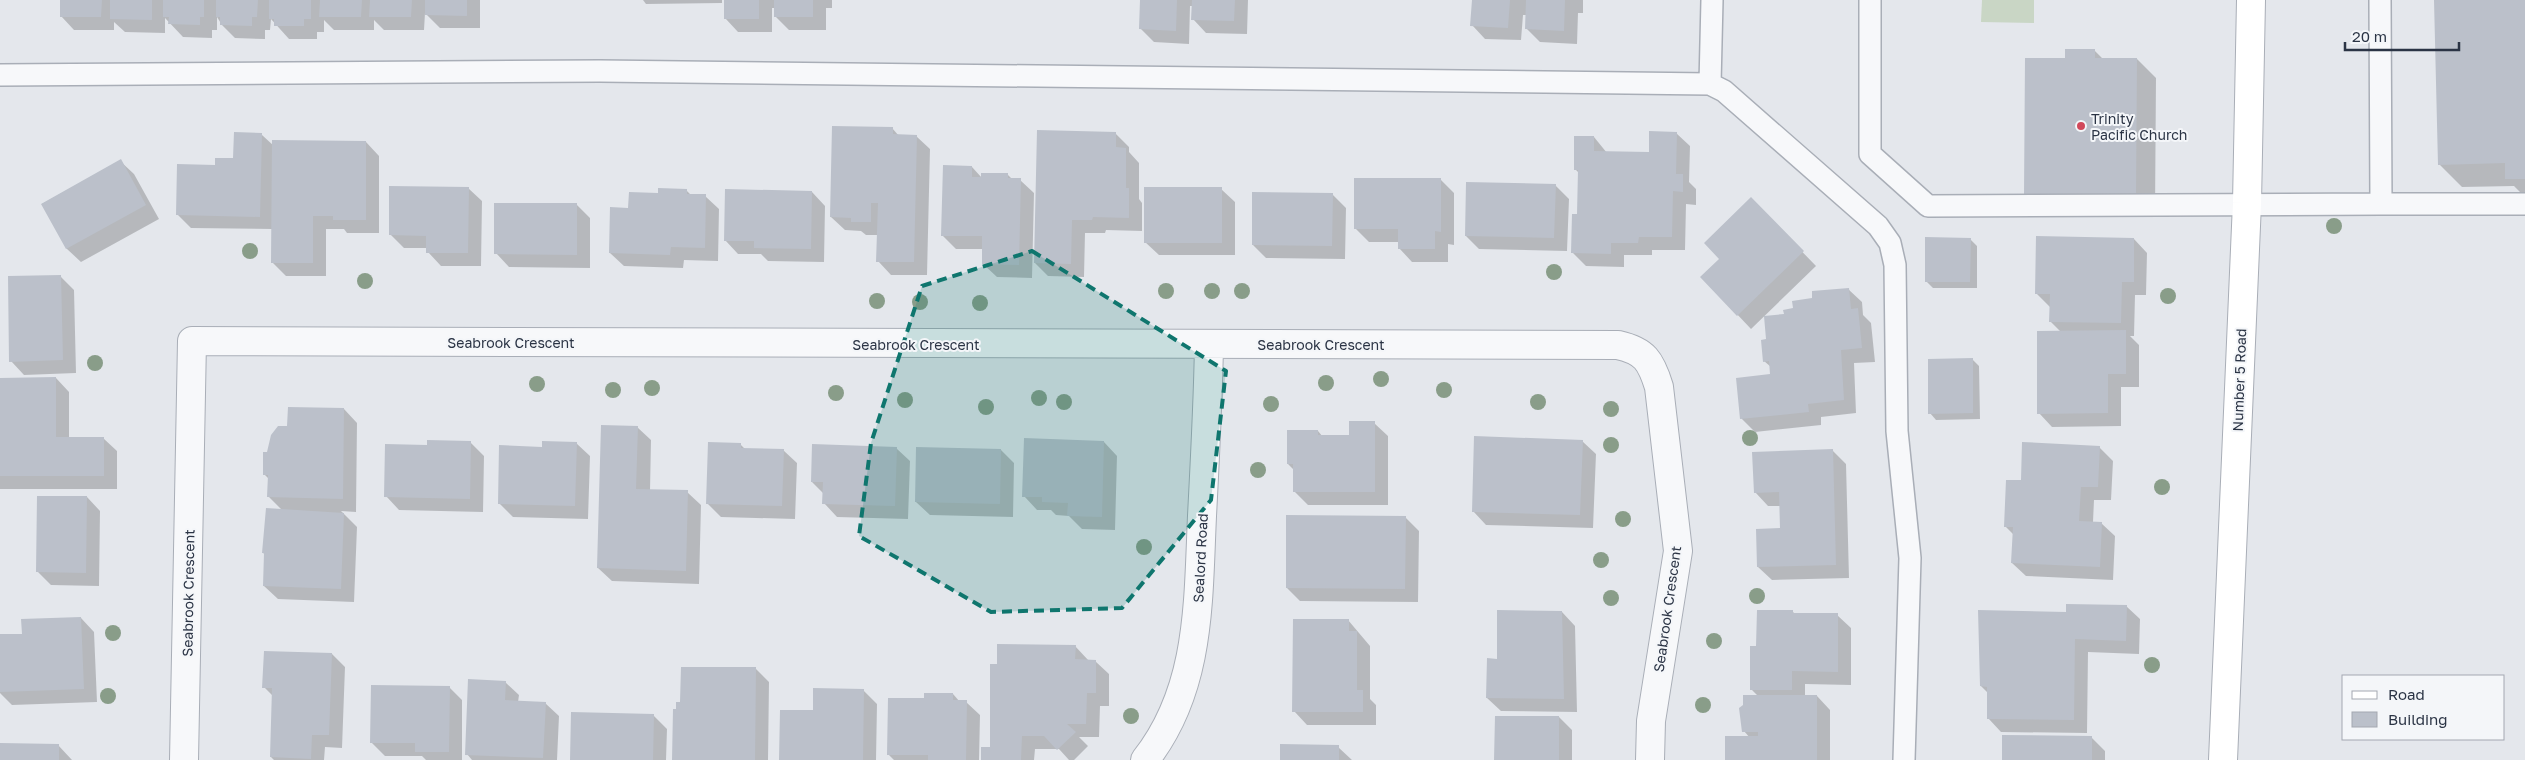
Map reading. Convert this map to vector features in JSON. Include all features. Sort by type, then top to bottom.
[{"type":"main road","name":"Number 5 Road","points":[[2223,760],[2247,203],[2252,0]]},
{"type":"street","name":"Seabrook Crescent","points":[[184,760],[192,341],[1618,345],[1633,348],[1643,355],[1653,367],[1659,387],[1678,551],[1651,721],[1650,760]]},
{"type":"street","name":"Sealord Road","points":[[1145,760],[1176,707],[1187,678],[1196,637],[1208,406],[1209,345]]},
{"type":"lane","points":[[1710,84],[1712,0]]},
{"type":"lane","points":[[1870,0],[1870,154],[1928,206],[2247,203],[2525,204]]},
{"type":"lane","points":[[2380,0],[2381,204]]},
{"type":"lane","points":[[0,75],[610,71],[1710,84],[1724,91],[1878,226],[1890,242],[1896,290],[1897,432],[1910,558],[1904,760]]},
{"type":"highlighted area","points":[[1032,251],[1226,371],[1211,500],[1122,608],[991,612],[859,536],[871,443],[922,286]]},
{"type":"green space","points":[[1982,0],[2034,0],[2034,23],[1981,22]]},
{"type":"building","points":[[60,0],[102,0],[101,17],[60,17]]},
{"type":"building","points":[[110,0],[152,0],[152,20],[110,19]]},
{"type":"building","points":[[163,0],[204,0],[204,17],[200,17],[200,25],[168,24],[169,17],[163,17]]},
{"type":"building","points":[[216,0],[258,0],[257,17],[252,17],[252,26],[220,25],[220,17],[216,17]]},
{"type":"building","points":[[269,0],[311,0],[311,19],[304,19],[304,26],[274,26],[274,19],[269,19]]},
{"type":"building","points":[[320,0],[362,0],[361,17],[319,17]]},
{"type":"building","points":[[370,0],[412,0],[411,17],[369,17]]},
{"type":"building","points":[[425,0],[467,0],[467,16],[425,15]]},
{"type":"building","points":[[724,0],[759,0],[759,19],[724,19]]},
{"type":"building","points":[[774,0],[813,0],[813,17],[774,17]]},
{"type":"building","points":[[1140,0],[1177,0],[1176,31],[1139,29]]},
{"type":"building","points":[[1192,0],[1235,0],[1234,21],[1191,20]]},
{"type":"building","points":[[1472,0],[1510,0],[1508,28],[1470,26]]},
{"type":"building","points":[[1526,0],[1565,0],[1564,31],[1525,29]]},
{"type":"building","points":[[2434,0],[2525,0],[2525,179],[2505,179],[2505,163],[2438,165]]},
{"type":"building","name":"Trinity Pacific Church","points":[[2065,49],[2095,49],[2095,58],[2137,58],[2136,195],[2024,194],[2025,58],[2065,58]]},
{"type":"building","points":[[832,126],[893,127],[893,134],[917,135],[914,262],[876,262],[878,203],[871,203],[871,222],[851,222],[851,218],[830,217]]},
{"type":"building","points":[[1037,130],[1116,132],[1116,147],[1126,148],[1126,188],[1129,188],[1129,218],[1093,217],[1092,220],[1072,220],[1071,264],[1034,263]]},
{"type":"building","points":[[1649,131],[1677,132],[1676,174],[1683,174],[1683,192],[1673,191],[1672,237],[1639,237],[1638,243],[1611,243],[1611,254],[1571,253],[1572,214],[1577,214],[1578,170],[1574,170],[1574,136],[1594,136],[1594,151],[1649,152]]},
{"type":"building","points":[[234,132],[262,133],[260,217],[176,215],[177,164],[215,165],[215,158],[233,158]]},
{"type":"building","points":[[272,140],[366,141],[366,220],[333,220],[333,216],[313,216],[313,263],[271,263]]},
{"type":"building","points":[[121,159],[146,205],[66,249],[41,204]]},
{"type":"building","points":[[943,165],[972,166],[972,177],[981,177],[981,173],[1008,173],[1008,178],[1021,178],[1019,265],[982,264],[982,236],[941,236]]},
{"type":"building","points":[[1354,178],[1441,178],[1441,232],[1435,231],[1435,249],[1398,249],[1398,229],[1354,229]]},
{"type":"building","points":[[1466,182],[1556,184],[1554,238],[1465,236]]},
{"type":"building","points":[[389,186],[469,187],[468,253],[426,253],[426,236],[389,235]]},
{"type":"building","points":[[1144,187],[1222,187],[1222,243],[1144,243]]},
{"type":"building","points":[[658,188],[687,189],[687,194],[706,194],[705,248],[671,247],[670,255],[609,253],[610,207],[628,208],[629,192],[658,193]]},
{"type":"building","points":[[725,189],[812,191],[811,249],[754,248],[754,241],[724,241]]},
{"type":"building","points":[[1252,192],[1333,193],[1332,246],[1252,245]]},
{"type":"building","points":[[1751,197],[1804,251],[1737,316],[1700,277],[1719,259],[1704,243]]},
{"type":"building","points":[[494,203],[577,203],[577,255],[494,254]]},
{"type":"building","points":[[2036,236],[2134,238],[2134,282],[2122,282],[2121,323],[2049,322],[2050,294],[2035,294]]},
{"type":"building","points":[[1925,237],[1971,238],[1970,282],[1925,282]]},
{"type":"building","points":[[61,275],[63,360],[9,362],[8,276]]},
{"type":"building","points":[[1849,288],[1851,309],[1858,308],[1862,348],[1841,350],[1844,400],[1808,404],[1809,412],[1740,419],[1736,378],[1770,374],[1769,361],[1763,362],[1761,340],[1766,339],[1764,316],[1784,314],[1783,310],[1793,308],[1792,301],[1812,298],[1812,291]]},
{"type":"building","points":[[2126,330],[2126,374],[2108,374],[2108,413],[2037,414],[2037,331]]},
{"type":"building","points":[[1973,358],[1973,413],[1928,414],[1928,359]]},
{"type":"building","points":[[56,377],[56,437],[104,437],[104,476],[0,476],[0,378]]},
{"type":"building","points":[[288,407],[344,408],[343,499],[267,497],[268,475],[263,475],[263,452],[267,452],[271,435],[278,426],[287,426]]},
{"type":"building","points":[[1349,421],[1375,421],[1375,492],[1293,492],[1293,464],[1287,464],[1287,430],[1318,430],[1318,435],[1349,435]]},
{"type":"building","points":[[601,425],[638,426],[636,489],[688,490],[686,571],[597,568]]},
{"type":"building","points":[[1474,436],[1583,440],[1580,515],[1472,512]]},
{"type":"building","points":[[1024,438],[1104,441],[1102,517],[1067,516],[1068,503],[1042,502],[1042,497],[1022,497]]},
{"type":"building","points":[[427,440],[471,441],[470,499],[384,497],[385,444],[427,445]]},
{"type":"building","points":[[542,441],[577,442],[575,506],[498,504],[499,445],[542,447]]},
{"type":"building","points":[[708,442],[741,443],[741,448],[784,449],[782,506],[706,504]]},
{"type":"building","points":[[2022,442],[2100,446],[2098,487],[2081,487],[2079,521],[2102,522],[2100,567],[2011,563],[2013,527],[2004,527],[2006,480],[2021,480]]},
{"type":"building","points":[[812,444],[897,447],[895,506],[822,504],[823,482],[811,482]]},
{"type":"building","points":[[916,447],[1001,449],[1000,504],[915,502]]},
{"type":"building","points":[[1833,449],[1836,565],[1757,567],[1756,529],[1780,528],[1779,492],[1754,493],[1752,452]]},
{"type":"building","points":[[37,496],[87,496],[86,573],[36,572]]},
{"type":"building","points":[[266,508],[344,513],[341,589],[263,586],[264,553],[262,553]]},
{"type":"building","points":[[1286,515],[1406,516],[1405,589],[1286,588]]},
{"type":"building","points":[[2066,604],[2127,605],[2126,641],[2075,639],[2074,720],[1987,719],[1987,687],[1980,686],[1978,610],[2066,612]]},
{"type":"building","points":[[1497,610],[1562,611],[1564,699],[1486,698],[1487,658],[1497,659]]},
{"type":"building","points":[[1757,610],[1793,610],[1793,613],[1838,613],[1838,672],[1792,671],[1792,690],[1750,690],[1750,646],[1756,646]]},
{"type":"building","points":[[81,617],[84,689],[0,692],[0,634],[22,634],[21,619]]},
{"type":"building","points":[[1293,619],[1349,619],[1349,631],[1357,631],[1357,690],[1363,690],[1363,712],[1292,712]]},
{"type":"building","points":[[997,644],[1076,645],[1075,659],[1096,660],[1096,693],[1087,693],[1086,724],[1067,724],[1076,732],[1057,750],[1044,736],[1022,736],[1021,760],[981,760],[981,747],[990,747],[990,664],[997,664]]},
{"type":"building","points":[[264,651],[332,653],[329,735],[312,735],[311,759],[270,757],[272,688],[262,688]]},
{"type":"building","points":[[681,667],[756,667],[755,760],[672,760],[673,709],[676,709],[676,702],[680,702]]},
{"type":"building","points":[[468,679],[506,681],[505,700],[546,702],[543,758],[465,755]]},
{"type":"building","points":[[371,685],[450,686],[449,752],[415,752],[415,743],[370,743]]},
{"type":"building","points":[[813,688],[864,689],[863,760],[779,760],[780,710],[813,710]]},
{"type":"building","points":[[924,693],[953,693],[953,700],[967,700],[966,760],[928,760],[928,755],[887,755],[888,698],[924,698]]},
{"type":"building","points":[[1743,695],[1817,695],[1817,760],[1725,760],[1725,736],[1758,736],[1758,732],[1742,732],[1739,708],[1743,705]]},
{"type":"building","points":[[571,712],[654,714],[653,760],[570,760]]},
{"type":"building","points":[[1495,716],[1559,716],[1559,760],[1494,760]]},
{"type":"building","points":[[2002,735],[2092,736],[2092,760],[2002,760]]},
{"type":"building","points":[[0,743],[59,744],[59,760],[0,760]]},
{"type":"building","points":[[1280,744],[1339,745],[1339,760],[1280,760]]},
{"type":"place","name":"Trinity Pacific Church","points":[[2081,126]]}]
